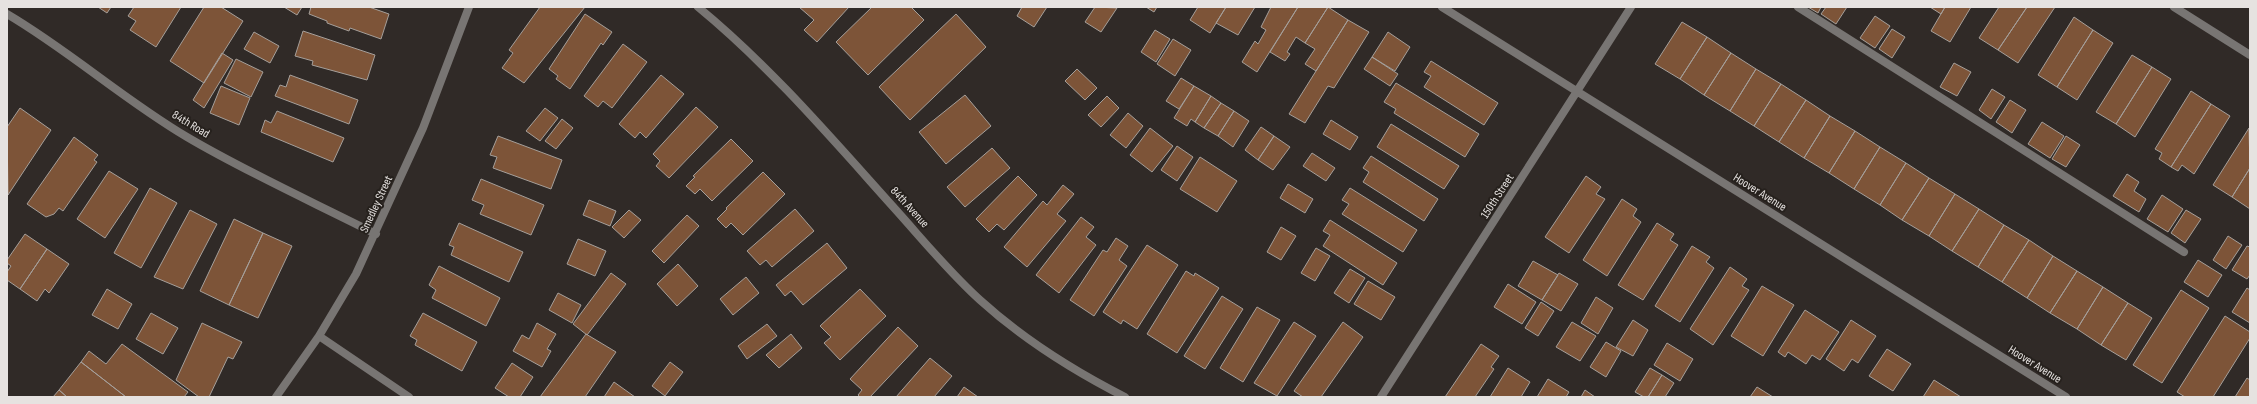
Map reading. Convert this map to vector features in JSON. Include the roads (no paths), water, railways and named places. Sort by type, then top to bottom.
[{"type":"street","name":"Smedley Street","points":[[276,397],[318,336],[356,274],[376,234],[423,128],[469,7]]},
{"type":"street","name":"84th Avenue","points":[[698,7],[798,102],[951,272],[980,300],[1055,356],[1125,397]]},
{"type":"street","name":"Hoover Avenue","points":[[1442,7],[2066,397]]},
{"type":"street","name":"150th Street","points":[[1381,397],[1631,7]]},
{"type":"street","points":[[1798,7],[2184,252]]},
{"type":"street","points":[[2174,7],[2250,55]]},
{"type":"street","name":"84th Road","points":[[7,14],[64,51],[148,112],[187,137],[376,234]]},
{"type":"street","points":[[318,336],[409,397]]}]
